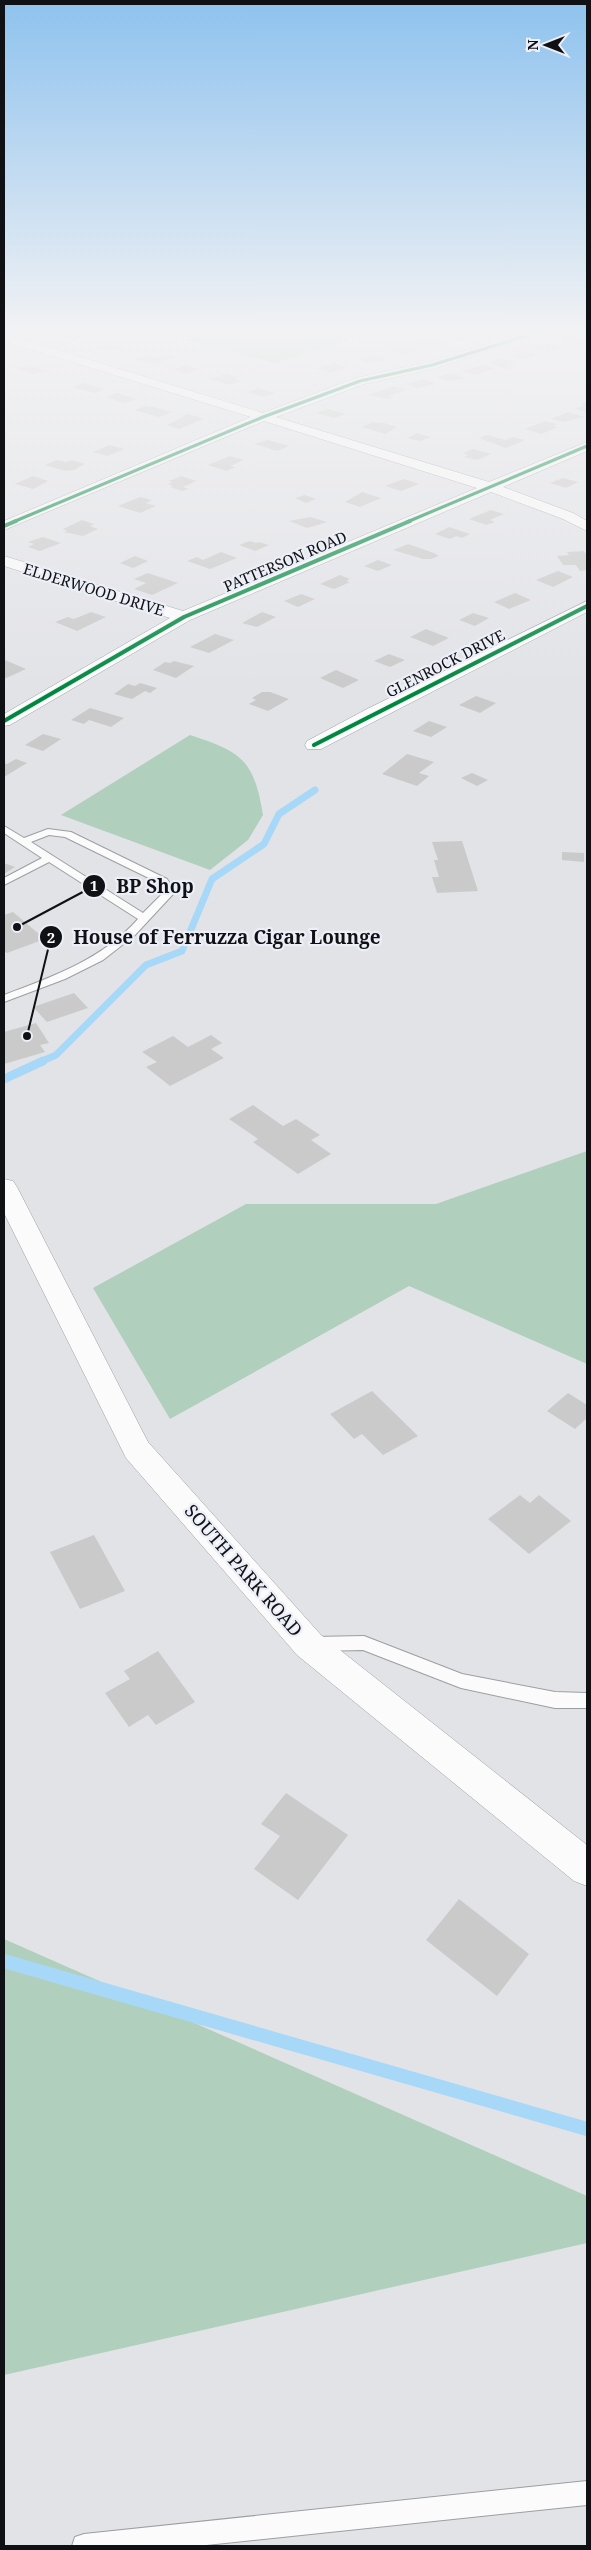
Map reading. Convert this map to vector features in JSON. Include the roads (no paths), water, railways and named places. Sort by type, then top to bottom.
[{"type":"street","points":[[4,526],[177,453]]},
{"type":"street","points":[[380,453],[490,487],[568,516],[587,527]]},
{"type":"street","name":"PATTERSON ROAD","points":[[4,721],[184,617],[570,453]]},
{"type":"street","name":"ELDERWOOD DRIVE","points":[[4,561],[184,617]]},
{"type":"street","name":"GLENROCK DRIVE","points":[[314,745],[373,713],[587,606]]},
{"type":"street","name":"SOUTH PARK ROAD","points":[[4,1188],[16,1230],[137,1450],[309,1645],[587,1868]]},
{"type":"lane","points":[[4,829],[144,918]]},
{"type":"lane","points":[[4,999],[64,975],[119,945],[170,892],[164,881],[67,834],[48,832],[22,842]]},
{"type":"lane","points":[[4,882],[49,858]]},
{"type":"lane","points":[[309,1645],[364,1643],[461,1681],[555,1700],[587,1701]]},
{"type":"lane","points":[[84,2546],[587,2493]]},
{"type":"waterway","points":[[40,1062],[56,1055],[146,965],[182,951],[212,879],[264,844],[279,814],[315,790]]},
{"type":"waterway","points":[[4,1079],[43,1061]]},
{"type":"waterway","points":[[4,1961],[587,2129]]},
{"type":"place","name":"BP Shop","points":[[17,927]]},
{"type":"place","name":"House of Ferruzza Cigar Lounge","points":[[27,1036]]}]
